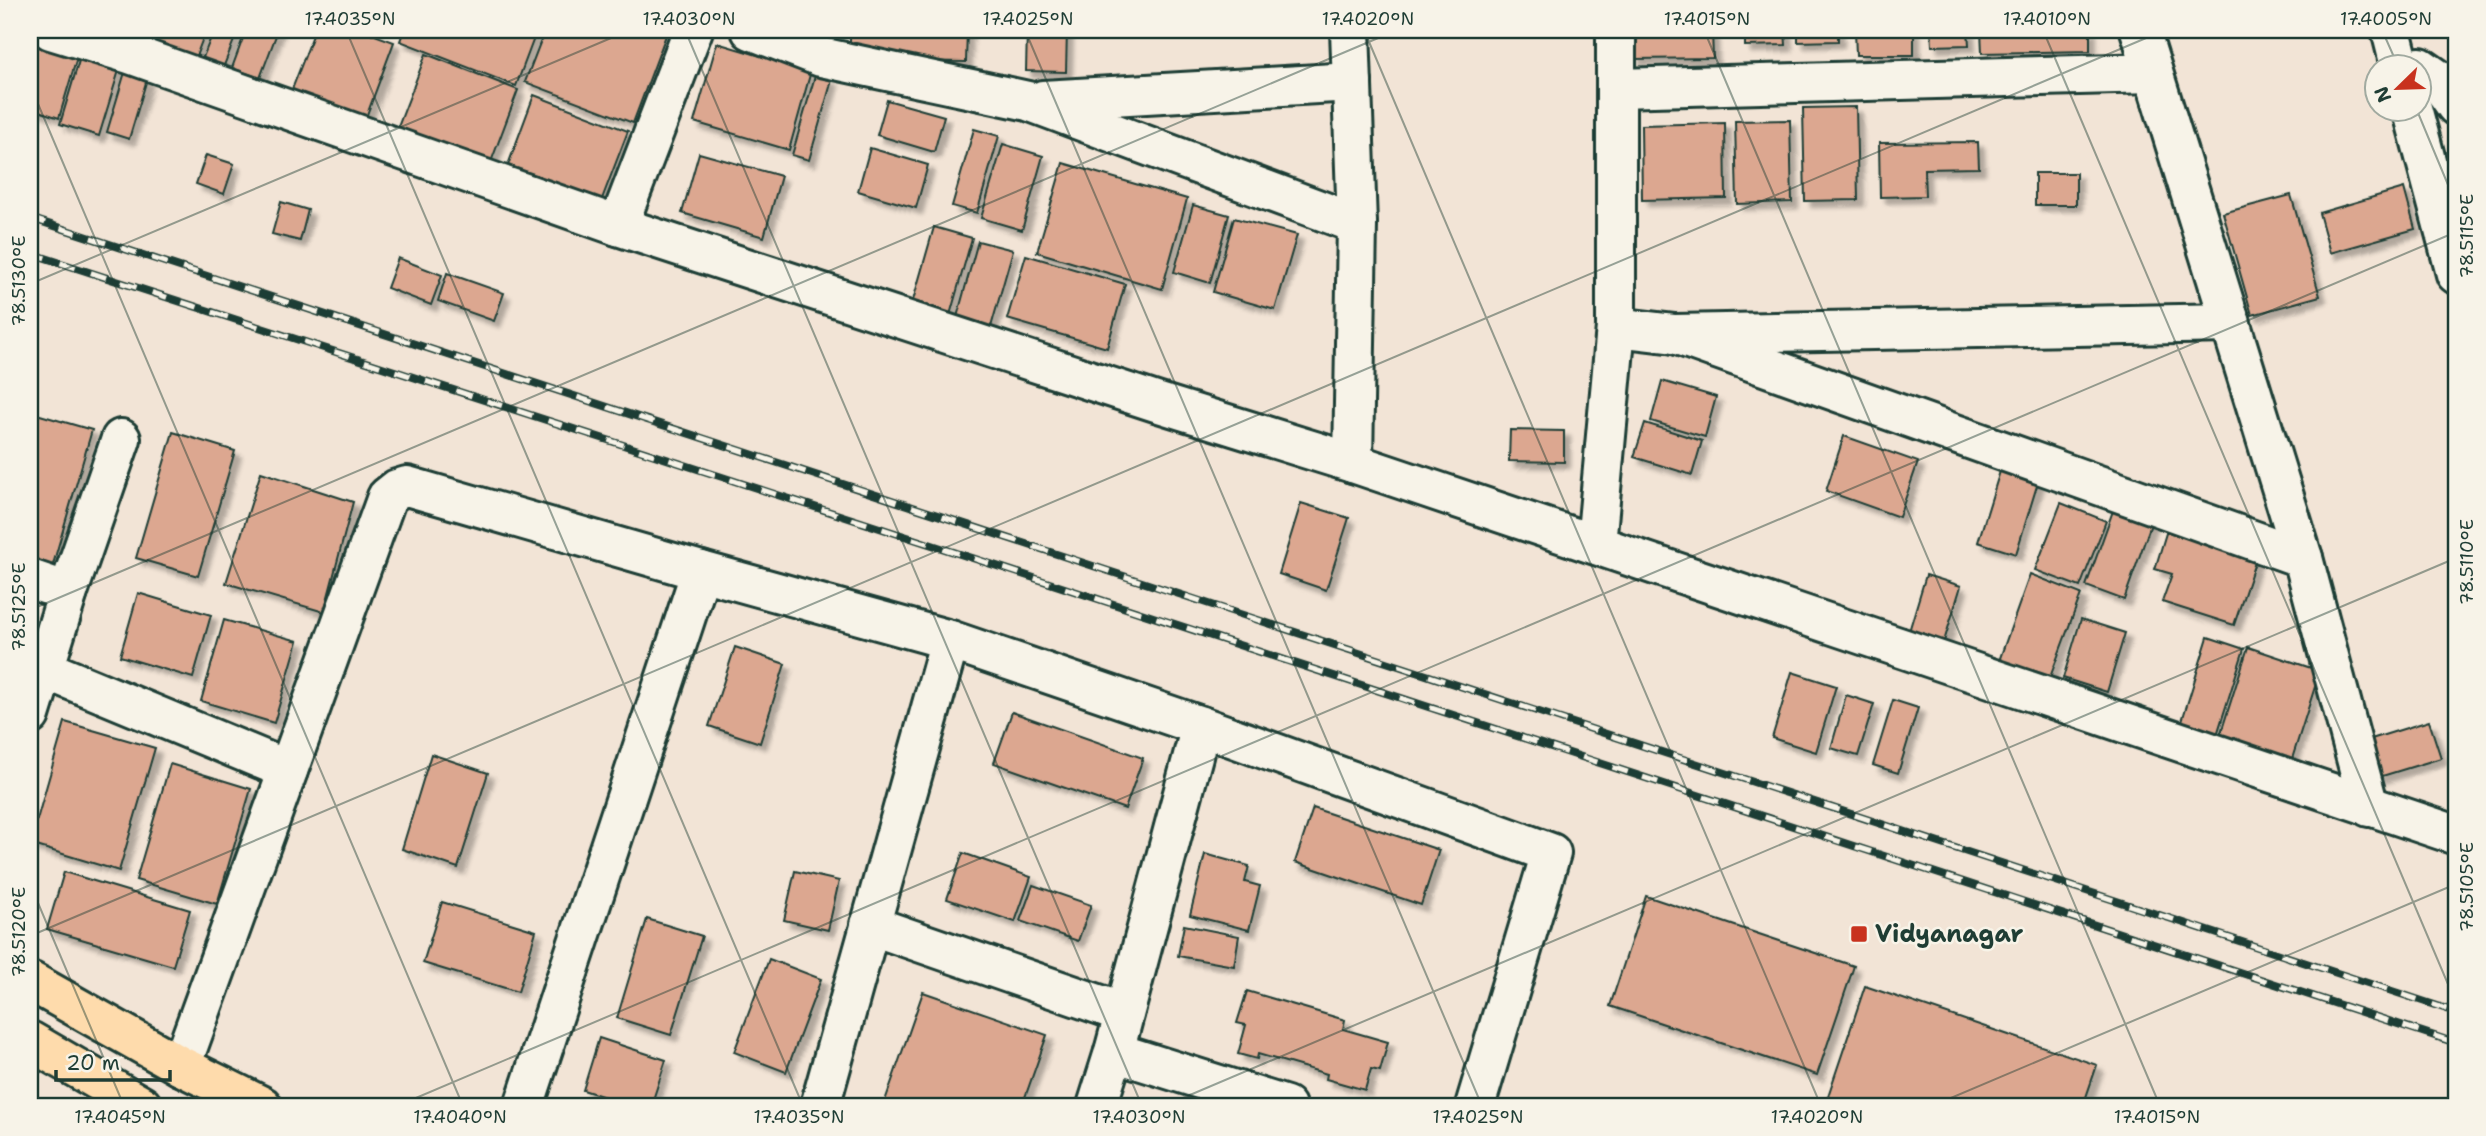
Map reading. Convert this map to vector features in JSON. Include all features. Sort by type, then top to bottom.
[{"type":"main road","points":[[30,981],[181,1066],[262,1106]]},
{"type":"main road","points":[[30,1041],[142,1106]]},
{"type":"street","points":[[51,30],[134,42],[618,226],[1156,402],[1353,463],[2456,835]]},
{"type":"street","points":[[618,226],[693,30]]},
{"type":"street","points":[[751,30],[821,43],[1028,101],[1357,223]]},
{"type":"street","points":[[1350,30],[1357,223],[1353,463]]},
{"type":"street","points":[[1596,544],[1616,327],[1616,30]]},
{"type":"street","points":[[2140,30],[2303,558],[2369,807]]},
{"type":"street","points":[[1617,88],[2153,73]]},
{"type":"street","points":[[2434,77],[2456,106]]},
{"type":"street","points":[[1028,101],[1352,82]]},
{"type":"street","points":[[2416,122],[2456,274]]},
{"type":"street","points":[[1616,327],[1675,334],[2231,323]]},
{"type":"street","points":[[1675,334],[2303,558]]},
{"type":"street","points":[[30,715],[68,592],[121,439]]},
{"type":"street","points":[[181,1066],[387,497],[397,489],[407,486],[950,639],[1201,726],[1551,853],[1475,1106]]},
{"type":"street","points":[[524,1106],[701,571]]},
{"type":"street","points":[[30,579],[68,592]]},
{"type":"street","points":[[820,1106],[950,639]]},
{"type":"street","points":[[44,669],[288,770]]},
{"type":"street","points":[[1097,1106],[1114,1052],[1201,726]]},
{"type":"street","points":[[870,925],[1124,1013]]},
{"type":"street","points":[[1114,1052],[1286,1106]]},
{"type":"building","points":[[155,30],[206,30],[195,59],[151,41]]},
{"type":"building","points":[[214,30],[238,30],[223,68],[202,60]]},
{"type":"building","points":[[246,30],[278,30],[260,78],[232,68]]},
{"type":"building","points":[[315,30],[361,30],[394,42],[365,120],[291,92]]},
{"type":"building","points":[[404,30],[537,30],[516,86],[400,41]]},
{"type":"building","points":[[545,30],[652,30],[666,35],[633,123],[525,82]]},
{"type":"building","points":[[850,30],[967,30],[966,62],[850,60]]},
{"type":"building","points":[[1027,30],[1067,30],[1066,72],[1026,71]]},
{"type":"building","points":[[1634,30],[1712,30],[1713,58],[1634,59]]},
{"type":"building","points":[[1745,30],[1785,30],[1786,45],[1745,46]]},
{"type":"building","points":[[1798,30],[1838,30],[1838,41],[1798,42]]},
{"type":"building","points":[[1855,30],[1914,30],[1914,55],[1856,55]]},
{"type":"building","points":[[1931,30],[1968,30],[1969,45],[1932,46]]},
{"type":"building","points":[[1981,30],[2090,30],[2090,51],[1982,53]]},
{"type":"building","points":[[32,43],[77,57],[59,118],[30,108]]},
{"type":"building","points":[[717,43],[811,71],[789,150],[694,122]]},
{"type":"building","points":[[81,54],[120,67],[99,136],[60,124]]},
{"type":"building","points":[[426,54],[518,90],[488,170],[395,135]]},
{"type":"building","points":[[125,72],[147,79],[129,139],[107,132]]},
{"type":"building","points":[[815,76],[832,80],[809,160],[792,155]]},
{"type":"building","points":[[534,95],[628,131],[597,212],[504,176]]},
{"type":"building","points":[[887,100],[944,116],[934,152],[877,135]]},
{"type":"building","points":[[1856,107],[1858,200],[1805,201],[1803,108]]},
{"type":"building","points":[[1790,120],[1792,202],[1737,204],[1735,121]]},
{"type":"building","points":[[1725,123],[1726,198],[1642,200],[1641,125]]},
{"type":"building","points":[[974,129],[999,136],[977,213],[952,206]]},
{"type":"building","points":[[1978,142],[1979,168],[1924,169],[1925,196],[1880,197],[1879,143]]},
{"type":"building","points":[[1003,144],[1043,156],[1022,230],[981,218]]},
{"type":"building","points":[[870,148],[928,165],[916,208],[858,191]]},
{"type":"building","points":[[699,153],[781,176],[764,237],[682,213]]},
{"type":"building","points":[[206,155],[234,164],[224,194],[196,184]]},
{"type":"building","points":[[1063,163],[1187,199],[1162,289],[1037,252]]},
{"type":"building","points":[[2035,173],[2076,173],[2076,205],[2035,205]]},
{"type":"building","points":[[2404,188],[2415,229],[2330,253],[2319,213]]},
{"type":"building","points":[[2291,195],[2320,296],[2252,315],[2223,213]]},
{"type":"building","points":[[281,202],[308,210],[300,241],[272,234]]},
{"type":"building","points":[[1193,205],[1229,215],[1210,283],[1174,272]]},
{"type":"building","points":[[1234,218],[1297,235],[1275,310],[1213,292]]},
{"type":"building","points":[[934,227],[972,238],[950,315],[912,304]]},
{"type":"building","points":[[978,241],[1013,250],[991,327],[957,317]]},
{"type":"building","points":[[1026,255],[1125,284],[1107,348],[1007,319]]},
{"type":"building","points":[[398,258],[442,275],[431,305],[387,288]]},
{"type":"building","points":[[447,273],[504,293],[494,321],[438,301]]},
{"type":"building","points":[[1662,381],[1716,397],[1705,437],[1651,421]]},
{"type":"building","points":[[33,413],[92,430],[52,568],[30,562],[30,424]]},
{"type":"building","points":[[1645,423],[1702,441],[1692,475],[1634,457]]},
{"type":"building","points":[[1510,430],[1564,431],[1564,462],[1509,461]]},
{"type":"building","points":[[173,432],[235,451],[198,576],[136,558]]},
{"type":"building","points":[[1844,436],[1918,462],[1899,517],[1826,491]]},
{"type":"building","points":[[2001,468],[2039,479],[2016,554],[1978,542]]},
{"type":"building","points":[[261,472],[353,502],[324,612],[226,583]]},
{"type":"building","points":[[1301,503],[1349,518],[1326,590],[1279,574]]},
{"type":"building","points":[[2061,503],[2106,521],[2080,587],[2035,570]]},
{"type":"building","points":[[2114,508],[2152,521],[2124,600],[2086,586]]},
{"type":"building","points":[[2170,520],[2258,553],[2234,625],[2162,602],[2172,574],[2155,569]]},
{"type":"building","points":[[2030,574],[2081,594],[2049,680],[1999,661]]},
{"type":"building","points":[[1926,575],[1961,586],[1942,648],[1907,638]]},
{"type":"building","points":[[138,593],[211,615],[193,678],[120,656]]},
{"type":"building","points":[[2081,619],[2125,633],[2107,692],[2063,678]]},
{"type":"building","points":[[224,620],[298,641],[274,723],[201,701]]},
{"type":"building","points":[[2208,637],[2244,649],[2217,735],[2181,724]]},
{"type":"building","points":[[735,647],[785,664],[760,743],[709,726]]},
{"type":"building","points":[[2248,647],[2320,671],[2291,762],[2219,739]]},
{"type":"building","points":[[1792,672],[1836,686],[1816,752],[1772,738]]},
{"type":"building","points":[[1846,695],[1874,704],[1858,756],[1831,748]]},
{"type":"building","points":[[1893,700],[1918,708],[1898,773],[1873,765]]},
{"type":"building","points":[[1012,712],[1143,758],[1125,809],[994,763]]},
{"type":"building","points":[[2429,721],[2441,758],[2379,777],[2368,740]]},
{"type":"building","points":[[65,722],[155,748],[119,871],[30,844]]},
{"type":"building","points":[[431,754],[488,773],[458,868],[402,849]]},
{"type":"building","points":[[170,764],[251,789],[217,904],[136,880]]},
{"type":"building","points":[[1313,808],[1439,850],[1421,905],[1295,862]]},
{"type":"building","points":[[963,853],[1031,877],[1015,922],[947,899]]},
{"type":"building","points":[[1205,854],[1249,866],[1245,882],[1260,886],[1249,930],[1190,915]]},
{"type":"building","points":[[795,871],[839,881],[828,930],[784,920]]},
{"type":"building","points":[[64,872],[190,910],[173,966],[47,929]]},
{"type":"building","points":[[1033,885],[1091,905],[1078,941],[1020,921]]},
{"type":"building","points":[[1646,896],[1854,966],[1817,1075],[1610,1006]]},
{"type":"building","points":[[442,902],[536,931],[518,992],[423,963]]},
{"type":"building","points":[[647,919],[702,936],[671,1035],[617,1018]]},
{"type":"building","points":[[1184,925],[1239,936],[1234,966],[1178,956]]},
{"type":"building","points":[[769,959],[821,979],[786,1072],[734,1052]]},
{"type":"building","points":[[1865,986],[2097,1065],[2083,1106],[1825,1105]]},
{"type":"building","points":[[1247,991],[1345,1020],[1343,1029],[1388,1042],[1380,1071],[1371,1069],[1365,1090],[1326,1079],[1327,1074],[1258,1054],[1257,1059],[1238,1054],[1246,1025],[1237,1023]]},
{"type":"building","points":[[923,992],[1047,1035],[1022,1106],[901,1106],[885,1101]]},
{"type":"building","points":[[599,1038],[666,1060],[651,1106],[634,1106],[583,1090]]},
{"type":"railway","points":[[30,218],[2456,1012]]},
{"type":"railway","points":[[30,253],[2456,1043]]},
{"type":"place","name":"Vidyanagar","points":[[1859,934]]}]
